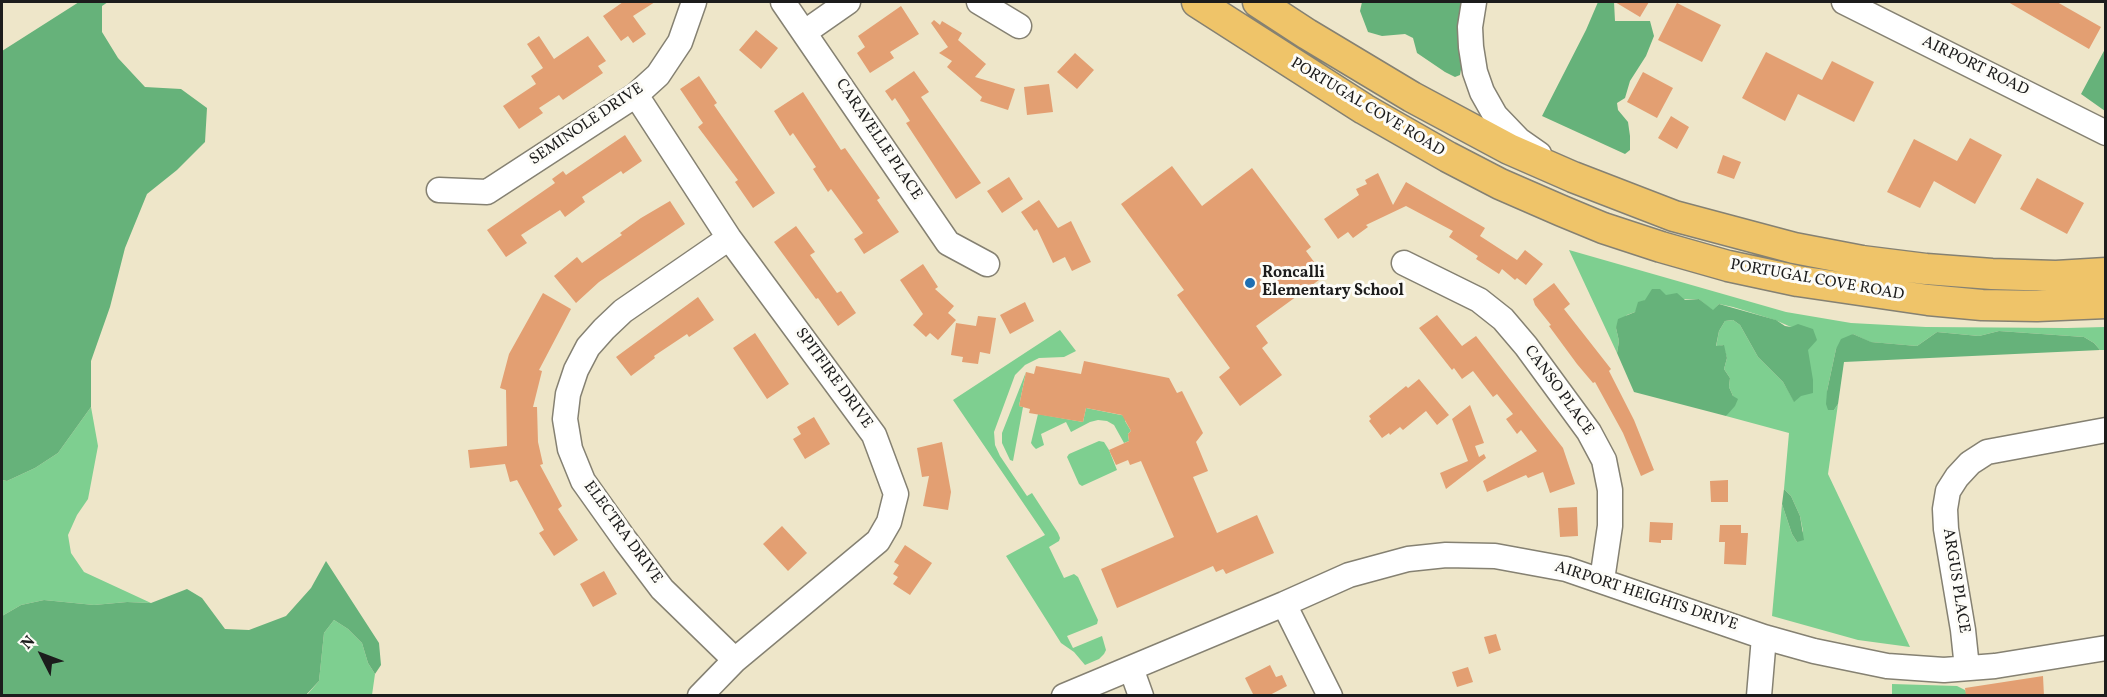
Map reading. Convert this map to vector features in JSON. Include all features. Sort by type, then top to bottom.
[{"type":"main road","name":"PORTUGAL COVE ROAD","points":[[1197,2],[1364,109],[1448,157],[1500,184],[1562,211],[1661,247],[1728,266],[1798,281],[1928,300],[1982,305],[2037,306],[2106,303]]},
{"type":"main road","name":"PORTUGAL COVE ROAD","points":[[1258,2],[1412,96],[1509,149],[1572,177],[1674,216],[1794,248],[1862,261],[1992,274],[2056,276],[2106,273]]},
{"type":"street","name":"SEMINOLE DRIVE","points":[[439,190],[487,192],[636,95],[658,75],[680,42],[694,2]]},
{"type":"street","name":"CARAVELLE PLACE","points":[[783,2],[948,243],[987,264]]},
{"type":"street","points":[[805,32],[848,2]]},
{"type":"street","points":[[979,2],[1019,26]]},
{"type":"street","points":[[1474,2],[1470,27],[1471,47],[1475,72],[1482,92],[1495,115],[1519,140],[1572,177]]},
{"type":"street","name":"AIRPORT ROAD","points":[[1844,2],[2106,133]]},
{"type":"street","name":"SPITFIRE DRIVE","points":[[636,95],[729,238],[874,435],[896,494],[889,522],[878,541],[735,660],[700,696]]},
{"type":"street","name":"ELECTRA DRIVE","points":[[729,238],[623,311],[604,329],[588,347],[576,370],[568,394],[564,419],[570,448],[583,481],[619,532],[662,589],[735,660]]},
{"type":"street","name":"CANSO PLACE","points":[[1404,263],[1479,300],[1503,319],[1526,346],[1589,432],[1604,460],[1610,490],[1611,517],[1602,580]]},
{"type":"street","name":"ARGUS PLACE","points":[[1967,668],[1946,529],[1945,509],[1948,491],[1970,463],[1987,452],[2106,430]]},
{"type":"street","name":"AIRPORT HEIGHTS DRIVE","points":[[1064,696],[1349,575],[1369,568],[1427,556],[1495,556],[1566,569],[1764,637],[1814,651],[1887,666],[1944,670],[2025,662],[2106,648]]},
{"type":"street","points":[[1284,604],[1330,696]]},
{"type":"street","points":[[1759,696],[1764,637]]},
{"type":"street","points":[[1131,668],[1141,696]]},
{"type":"green space","points":[[79,2],[108,2],[102,6],[102,32],[118,58],[145,87],[181,89],[207,108],[205,142],[177,170],[147,194],[125,248],[110,307],[91,361],[91,407],[58,453],[35,468],[7,481],[2,480],[2,51]]},
{"type":"green space","points":[[1362,2],[1462,2],[1458,32],[1462,64],[1460,75],[1455,77],[1445,72],[1417,53],[1413,38],[1405,34],[1382,36],[1368,32],[1360,11]]},
{"type":"green space","points":[[1598,2],[1614,2],[1615,21],[1650,21],[1654,36],[1646,56],[1630,81],[1625,98],[1617,103],[1618,110],[1628,122],[1630,150],[1625,154],[1542,116]]},
{"type":"green space","points":[[2105,49],[2105,111],[2081,94]]},
{"type":"green space","points":[[1569,250],[1786,312],[1851,323],[1926,327],[2105,327],[2105,350],[2100,350],[2084,337],[1999,331],[1979,336],[1937,332],[1917,346],[1870,342],[1853,334],[1836,349],[1827,391],[1834,410],[1838,404],[1828,474],[1910,647],[1858,640],[1772,616],[1782,504],[1797,542],[1803,531],[1800,516],[1791,496],[1784,489],[1789,433],[1726,416],[1733,396],[1729,387],[1730,378],[1724,369],[1727,358],[1723,345],[1716,347],[1719,331],[1725,321],[1733,320],[1740,325],[1758,357],[1783,382],[1794,401],[1791,327],[1719,304],[1713,311],[1699,299],[1645,300],[1616,328],[1619,341],[1617,353]]},
{"type":"green space","points":[[1652,289],[1660,289],[1666,295],[1677,293],[1685,300],[1699,299],[1713,310],[1719,304],[1776,320],[1785,326],[1791,327],[1798,324],[1813,329],[1817,340],[1808,350],[1813,393],[1801,396],[1794,402],[1783,382],[1758,357],[1740,325],[1733,320],[1725,321],[1719,331],[1716,346],[1724,345],[1727,358],[1724,369],[1730,378],[1729,387],[1733,396],[1738,399],[1726,416],[1634,392],[1617,353],[1619,341],[1616,328],[1618,319],[1635,312],[1638,302],[1645,300]]},
{"type":"green space","points":[[1060,330],[1076,351],[1064,357],[1039,358],[1025,365],[1015,375],[994,432],[995,445],[1000,456],[1027,496],[1032,493],[1058,533],[1059,541],[1049,547],[1064,578],[1074,574],[1078,577],[1098,620],[1097,624],[1067,636],[1073,648],[1102,636],[1106,650],[1104,654],[1099,659],[1085,665],[1074,652],[1061,643],[1006,556],[1045,535],[953,400]]},
{"type":"green space","points":[[1999,331],[2084,337],[2100,350],[1844,362],[1838,404],[1834,410],[1828,410],[1827,391],[1836,349],[1841,339],[1853,334],[1871,342],[1917,346],[1937,332],[1979,336]]},
{"type":"green space","points":[[1026,372],[1019,406],[1023,407],[1013,461],[1010,460],[1002,443],[1002,433]]},
{"type":"green space","points":[[91,407],[98,446],[88,499],[77,515],[68,535],[71,553],[84,572],[151,603],[127,602],[94,605],[44,600],[21,605],[2,616],[2,480],[7,481],[35,468],[58,453]]},
{"type":"green space","points":[[1086,408],[1126,416],[1125,421],[1131,431],[1128,434],[1129,441],[1124,443],[1114,425],[1098,420],[1071,432],[1066,422],[1041,434],[1044,445],[1036,449],[1033,446],[1031,443],[1038,414],[1083,422]]},
{"type":"green space","points":[[1099,441],[1104,442],[1109,450],[1117,470],[1082,486],[1067,457]]},
{"type":"green space","points":[[1784,489],[1791,496],[1800,516],[1804,540],[1797,542],[1792,534],[1782,504]]},
{"type":"green space","points":[[326,561],[379,643],[381,665],[375,674],[368,663],[362,643],[348,629],[334,620],[324,633],[319,681],[306,695],[2,695],[2,616],[21,605],[44,600],[94,605],[127,602],[151,603],[187,589],[202,598],[225,629],[249,630],[286,616],[311,588]]},
{"type":"green space","points":[[334,620],[348,629],[362,643],[368,663],[375,674],[372,695],[306,696],[319,681],[324,633]]},
{"type":"green space","points":[[1892,684],[1957,686],[1965,690],[1968,696],[1892,696]]},
{"type":"building","points":[[623,2],[655,2],[633,16],[646,34],[633,43],[628,36],[621,41],[603,16]]},
{"type":"building","points":[[1615,2],[1649,2],[1640,17]]},
{"type":"building","points":[[2008,2],[2057,2],[2101,27],[2089,49]]},
{"type":"building","points":[[1677,3],[1721,25],[1702,62],[1658,40]]},
{"type":"building","points":[[901,6],[919,34],[890,52],[894,58],[870,73],[857,53],[865,47],[858,36]]},
{"type":"building","points":[[934,20],[940,25],[942,21],[962,33],[958,40],[986,64],[975,77],[1015,89],[1008,110],[980,101],[982,97],[947,67],[952,61],[939,53],[948,47],[931,23]]},
{"type":"building","points":[[756,30],[778,48],[761,69],[739,50]]},
{"type":"building","points":[[539,36],[554,59],[588,36],[606,61],[598,66],[603,73],[563,100],[559,95],[539,108],[543,113],[519,129],[503,106],[536,84],[531,76],[543,68],[527,44]]},
{"type":"building","points":[[1766,52],[1822,80],[1832,61],[1874,82],[1854,122],[1798,94],[1785,121],[1742,98]]},
{"type":"building","points":[[1075,53],[1094,70],[1077,89],[1057,72]]},
{"type":"building","points":[[914,71],[929,92],[921,97],[981,183],[956,199],[906,123],[910,121],[895,98],[892,101],[885,91]]},
{"type":"building","points":[[1643,72],[1673,88],[1657,118],[1627,102]]},
{"type":"building","points":[[699,76],[717,103],[714,105],[775,193],[753,208],[735,182],[738,180],[698,127],[703,123],[680,89]]},
{"type":"building","points":[[1049,84],[1053,112],[1027,115],[1024,87]]},
{"type":"building","points":[[803,92],[841,150],[845,148],[880,198],[877,200],[899,232],[864,254],[854,239],[863,233],[831,189],[828,192],[813,169],[816,167],[793,133],[790,136],[774,111]]},
{"type":"building","points":[[1671,116],[1689,127],[1677,149],[1658,138]]},
{"type":"building","points":[[625,135],[642,161],[623,174],[621,171],[582,197],[585,202],[565,217],[560,210],[521,235],[527,243],[506,257],[487,230],[555,183],[552,179],[563,171],[566,175]]},
{"type":"building","points":[[1970,138],[2002,155],[1975,204],[1934,181],[1920,208],[1887,192],[1914,139],[1957,161]]},
{"type":"building","points":[[1723,155],[1741,162],[1734,179],[1717,173]]},
{"type":"building","name":"Roncalli Elementary School","points":[[1172,166],[1202,206],[1252,168],[1311,247],[1306,251],[1320,270],[1315,274],[1319,280],[1256,326],[1268,343],[1262,348],[1282,375],[1240,406],[1219,377],[1230,368],[1177,295],[1184,290],[1121,204]]},
{"type":"building","points":[[1378,173],[1393,205],[1406,182],[1485,228],[1480,236],[1517,260],[1525,250],[1543,264],[1526,285],[1517,278],[1515,280],[1502,269],[1499,274],[1476,259],[1478,256],[1449,237],[1453,231],[1406,206],[1366,225],[1368,227],[1353,238],[1348,232],[1338,239],[1324,219],[1359,195],[1356,189],[1367,184],[1365,180]]},
{"type":"building","points":[[1009,177],[1023,199],[1002,213],[987,191]]},
{"type":"building","points":[[2037,178],[2084,203],[2067,234],[2020,209]]},
{"type":"building","points":[[1039,200],[1058,228],[1071,221],[1091,262],[1072,271],[1065,257],[1053,263],[1037,229],[1034,231],[1021,212]]},
{"type":"building","points":[[670,201],[685,224],[599,282],[576,303],[554,276],[577,257],[582,263],[622,235],[620,233],[641,218]]},
{"type":"building","points":[[796,226],[815,252],[810,255],[837,293],[841,291],[856,313],[838,326],[774,242]]},
{"type":"building","points":[[923,264],[938,287],[935,289],[954,306],[948,313],[956,320],[938,340],[930,333],[926,337],[913,325],[923,314],[900,280]]},
{"type":"building","points":[[1554,283],[1570,304],[1564,309],[1611,369],[1609,371],[1634,420],[1654,470],[1641,476],[1623,433],[1595,382],[1593,383],[1577,364],[1535,305],[1533,299]]},
{"type":"building","points":[[543,293],[571,309],[539,370],[542,371],[533,407],[537,407],[538,442],[543,464],[540,465],[562,506],[558,509],[578,540],[554,556],[539,533],[544,530],[517,480],[510,482],[505,464],[470,468],[468,450],[507,446],[506,390],[500,388],[509,354]]},
{"type":"building","points":[[698,297],[714,320],[689,337],[687,334],[654,356],[655,358],[631,376],[616,357]]},
{"type":"building","points":[[1025,302],[1034,321],[1010,334],[1000,315]]},
{"type":"building","points":[[1437,315],[1462,346],[1476,336],[1563,448],[1575,484],[1550,493],[1543,472],[1528,478],[1526,475],[1487,492],[1483,481],[1537,451],[1521,430],[1517,434],[1506,419],[1513,414],[1497,394],[1493,397],[1473,371],[1462,379],[1454,368],[1452,370],[1419,328]]},
{"type":"building","points":[[978,316],[996,318],[990,354],[980,352],[978,364],[962,362],[963,357],[951,355],[956,323],[976,326]]},
{"type":"building","points":[[755,333],[789,384],[767,399],[733,348]]},
{"type":"building","points":[[1084,361],[1169,378],[1177,393],[1182,391],[1203,433],[1196,442],[1208,471],[1193,477],[1217,533],[1257,515],[1274,553],[1226,574],[1223,569],[1216,572],[1213,566],[1117,608],[1101,569],[1174,537],[1141,461],[1130,465],[1128,460],[1116,465],[1109,450],[1129,441],[1128,434],[1131,431],[1122,415],[1086,408],[1083,422],[1029,413],[1030,409],[1019,406],[1026,372],[1034,374],[1036,366],[1081,374]]},
{"type":"building","points":[[1419,379],[1449,415],[1437,425],[1426,411],[1403,430],[1400,427],[1382,438],[1369,421],[1371,419],[1369,416],[1406,386],[1408,388]]},
{"type":"building","points":[[1470,405],[1484,443],[1475,446],[1479,457],[1484,454],[1486,458],[1446,489],[1440,473],[1468,461],[1452,419]]},
{"type":"building","points":[[814,417],[830,444],[805,459],[793,439],[801,434],[797,427]]},
{"type":"building","points":[[942,442],[951,492],[948,510],[923,506],[929,476],[922,477],[917,448]]},
{"type":"building","points":[[1728,480],[1728,502],[1711,502],[1710,481]]},
{"type":"building","points":[[1577,507],[1578,536],[1560,537],[1558,508]]},
{"type":"building","points":[[1650,522],[1673,523],[1672,540],[1661,540],[1661,543],[1649,542]]},
{"type":"building","points":[[1720,525],[1741,525],[1741,533],[1748,533],[1746,565],[1724,564],[1725,542],[1719,542]]},
{"type":"building","points":[[782,526],[807,553],[788,571],[763,544]]},
{"type":"building","points":[[905,545],[932,563],[910,595],[893,584],[898,577],[893,574],[899,565],[894,562]]},
{"type":"building","points":[[604,571],[617,594],[593,607],[580,584]]},
{"type":"building","points":[[1496,634],[1501,650],[1489,654],[1484,637]]},
{"type":"building","points":[[1270,665],[1276,677],[1282,675],[1287,686],[1268,696],[1254,696],[1245,678]]},
{"type":"building","points":[[1468,667],[1473,682],[1457,687],[1452,672]]},
{"type":"building","points":[[2043,676],[2044,696],[1966,696],[1965,688]]},
{"type":"place","name":"Roncalli Elementary School","points":[[1250,283]]}]
